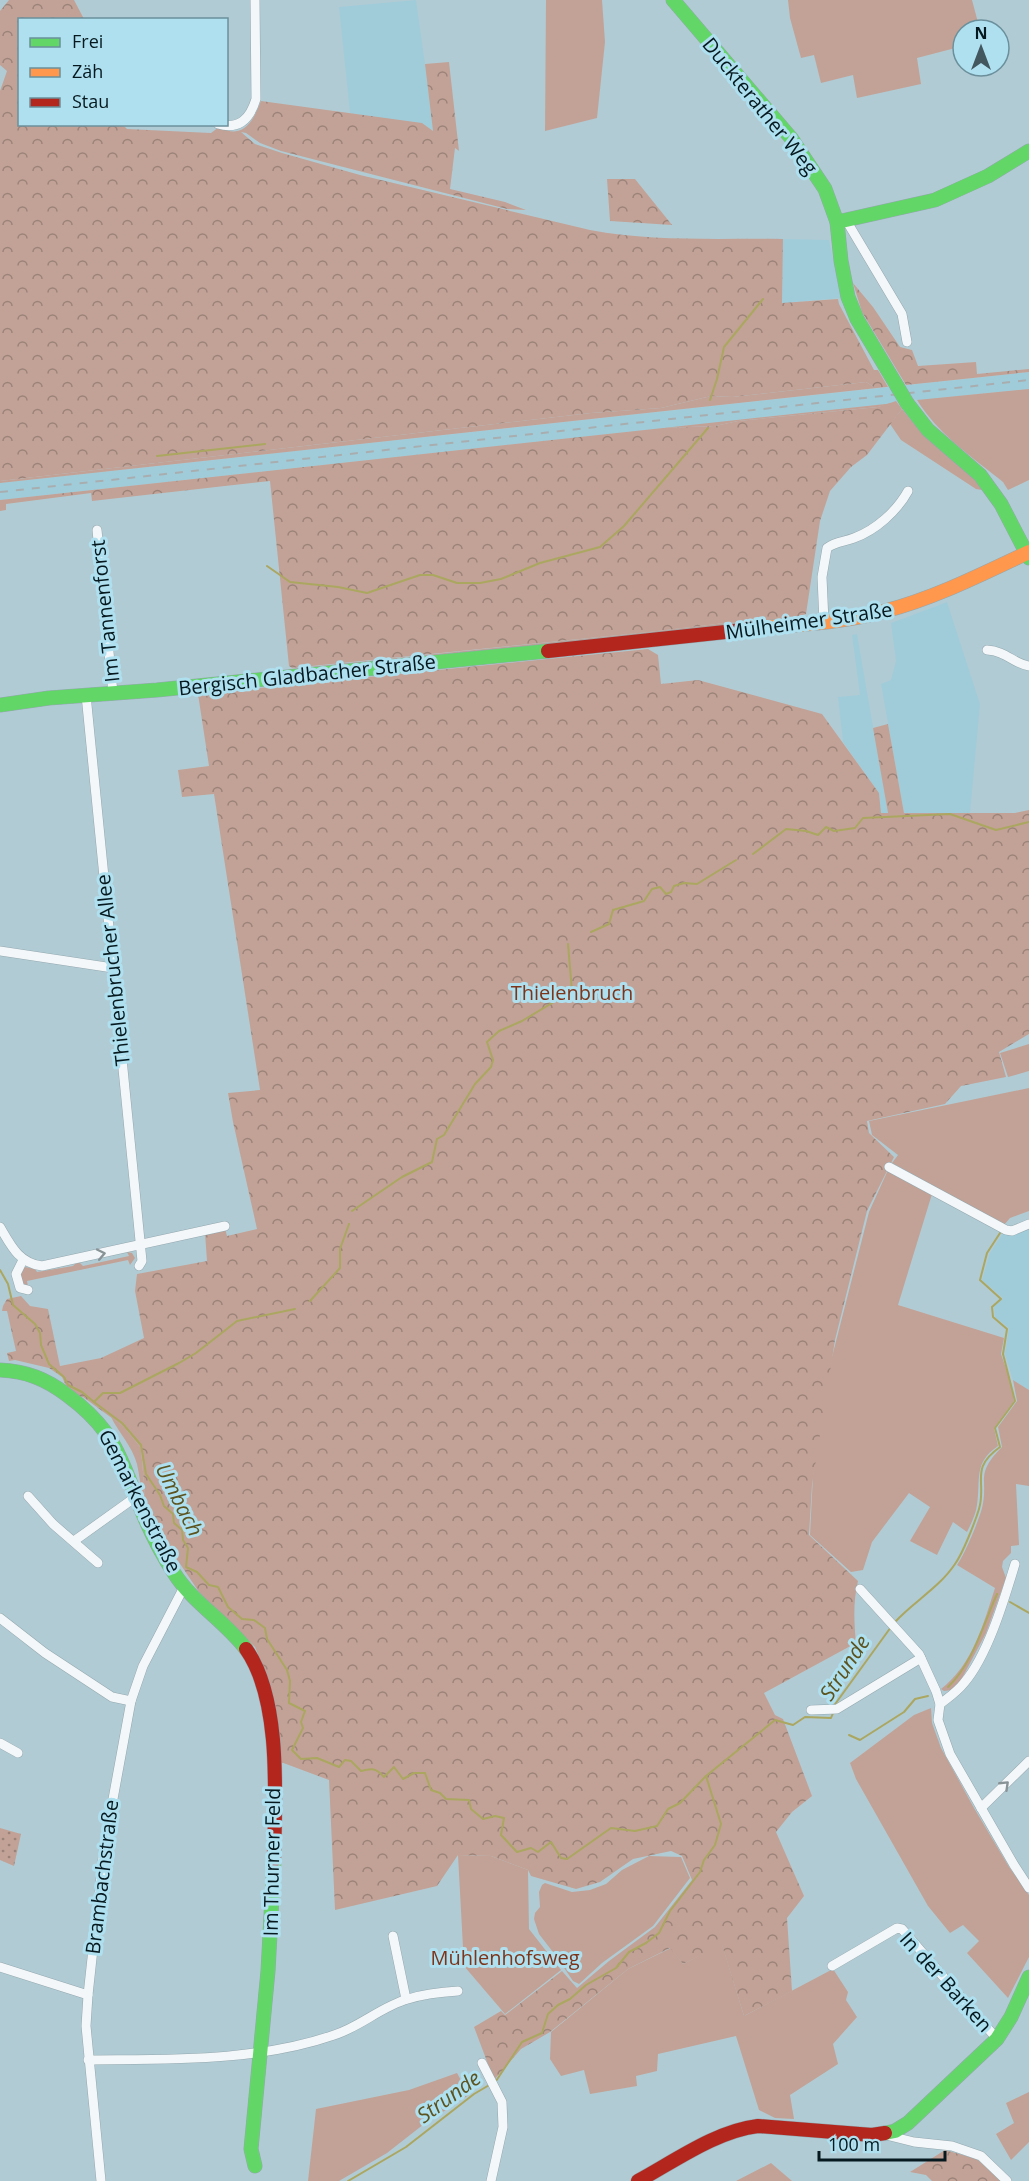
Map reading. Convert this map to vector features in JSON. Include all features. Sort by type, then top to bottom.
[{"type":"street","points":[[223,126],[236,126],[245,121],[256,99],[255,0]]},
{"type":"street","name":"Duckterather Weg","points":[[673,0],[791,138],[902,314],[907,342]]},
{"type":"street","points":[[842,221],[935,200],[988,176],[1029,152]]},
{"type":"street","name":"Duckterather Weg","points":[[842,221],[841,261],[848,297],[857,319],[907,403],[927,430],[981,476],[1002,504],[1028,554]]},
{"type":"street","points":[[824,622],[822,577],[827,548],[836,541],[866,534],[900,505],[908,491]]},
{"type":"street","name":"Im Tannenforst","points":[[97,530],[113,693]]},
{"type":"street","name":"Mülheimer Straße","points":[[614,644],[824,622],[883,612],[910,605],[940,593],[1028,554]]},
{"type":"street","name":"Bergisch Gladbacher Straße","points":[[0,705],[614,644]]},
{"type":"street","points":[[987,650],[1008,655],[1022,665],[1029,666]]},
{"type":"street","name":"Thielenbrucher Allee","points":[[86,695],[141,1246],[142,1261],[139,1266]]},
{"type":"street","points":[[0,951],[113,968]]},
{"type":"street","points":[[889,1167],[1003,1229],[1012,1231],[1029,1224]]},
{"type":"street","points":[[0,1227],[18,1256],[42,1266],[225,1226]]},
{"type":"street","points":[[23,1260],[16,1274],[20,1288],[28,1290]]},
{"type":"street","name":"Gemarkenstraße","points":[[0,1370],[21,1370],[33,1373],[71,1397],[91,1414],[112,1439],[146,1520],[163,1554],[184,1587]]},
{"type":"street","points":[[28,1496],[53,1524],[98,1563]]},
{"type":"street","points":[[74,1540],[137,1496]]},
{"type":"street","points":[[940,1704],[954,1694],[967,1680],[981,1656],[1007,1591],[1015,1564]]},
{"type":"street","name":"Brambachstraße","points":[[101,2181],[86,2026],[104,1848],[130,1701],[143,1666],[184,1587]]},
{"type":"street","name":"Im Thurner Feld","points":[[184,1587],[243,1644],[257,1667],[272,1722],[274,1885],[251,2149],[255,2166]]},
{"type":"street","points":[[860,1588],[921,1658],[940,1704],[938,1720],[950,1754],[1029,1888]]},
{"type":"street","points":[[0,1618],[45,1653],[112,1697],[130,1701]]},
{"type":"street","points":[[811,1710],[834,1709],[921,1658]]},
{"type":"street","points":[[0,1743],[18,1753]]},
{"type":"street","points":[[981,1808],[1029,1761]]},
{"type":"street","name":"In der Barken","points":[[832,1966],[897,1928],[902,1929],[997,2039]]},
{"type":"street","points":[[393,1936],[406,1999]]},
{"type":"street","points":[[0,1967],[88,1995]]},
{"type":"street","points":[[638,2181],[724,2134],[740,2128],[758,2126],[873,2136],[895,2131],[908,2123],[997,2039],[1011,2017],[1029,1977]]},
{"type":"street","points":[[88,2060],[195,2058],[261,2053],[333,2036],[406,1999],[434,1993],[458,1992]]},
{"type":"street","points":[[482,2063],[502,2102],[503,2127],[491,2181]]},
{"type":"street","points":[[884,2134],[914,2142],[951,2146],[981,2156],[1008,2181]]},
{"type":"shaded area","points":[[416,0],[433,131],[350,113],[339,7]]},
{"type":"shaded area","points":[[783,239],[829,240],[841,298],[782,303]]},
{"type":"shaded area","points":[[1029,372],[1029,389],[914,399],[895,403],[0,500],[0,483]]},
{"type":"shaded area","points":[[947,602],[980,704],[970,814],[904,813],[881,684],[891,680],[896,661],[891,623]]},
{"type":"shaded area","points":[[857,634],[888,813],[881,813],[879,793],[843,742],[838,697],[860,695],[852,635]]},
{"type":"shaded area","points":[[1029,1228],[1029,1390],[1013,1380],[1005,1354],[1009,1328],[995,1317],[994,1306],[1003,1298],[982,1280],[990,1253],[1003,1233],[1011,1235]]},
{"type":"green space","points":[[9,0],[74,0],[83,18],[18,18],[18,126],[124,126],[127,129],[211,133],[219,127],[235,131],[241,130],[251,122],[261,101],[422,123],[433,131],[425,64],[449,62],[459,151],[455,148],[450,189],[505,202],[526,210],[507,209],[281,151],[241,132],[255,144],[360,175],[590,230],[662,238],[783,239],[782,303],[838,299],[874,370],[878,370],[888,387],[874,387],[866,382],[732,397],[711,396],[661,408],[591,413],[0,481],[0,91],[7,71],[0,65],[0,11]]},
{"type":"green space","points":[[546,0],[602,0],[605,42],[597,118],[545,131]]},
{"type":"green space","points":[[788,0],[972,0],[977,18],[951,18],[951,49],[917,58],[921,84],[857,98],[853,75],[821,83],[814,55],[801,58],[790,18]]},
{"type":"green space","points":[[607,179],[635,179],[672,225],[610,221]]},
{"type":"green space","points":[[853,283],[873,307],[900,347],[912,350],[918,366],[976,362],[977,374],[1029,369],[1029,372],[906,385],[862,312]]},
{"type":"green space","points":[[866,382],[874,387],[886,387],[0,483],[0,481],[591,413],[661,408],[711,396],[732,397]]},
{"type":"green space","points":[[1029,389],[1029,480],[1008,490],[1003,482],[945,434],[917,400]]},
{"type":"green space","points":[[896,401],[902,409],[867,455],[851,467],[830,491],[820,521],[806,614],[789,619],[725,623],[292,668],[289,666],[270,481],[92,501],[91,493],[6,504],[6,510],[0,511],[0,500],[663,428],[715,426],[738,421],[878,407]]},
{"type":"green space","points":[[895,403],[878,407],[738,421],[715,426],[663,428]]},
{"type":"green space","points":[[902,409],[924,436],[975,480],[982,490],[976,489],[901,440],[890,424]]},
{"type":"green space","points":[[789,619],[763,625],[291,671],[290,669],[725,623]]},
{"type":"green space","name":"Thielenbruch","points":[[648,649],[658,655],[661,684],[698,680],[822,714],[879,793],[881,813],[888,813],[873,728],[888,724],[904,813],[1015,813],[1029,810],[1029,1034],[999,1052],[1006,1077],[961,1086],[945,1104],[867,1121],[869,1133],[894,1157],[867,1211],[835,1340],[812,1485],[809,1535],[858,1581],[854,1612],[856,1643],[764,1693],[775,1715],[783,1719],[812,1796],[792,1812],[776,1832],[804,1896],[787,1918],[792,1991],[744,2016],[722,1945],[683,1964],[670,1948],[628,1969],[550,2032],[521,2049],[494,2080],[474,2027],[501,2011],[505,2015],[562,1971],[577,1988],[655,1927],[692,1880],[682,1856],[671,1851],[633,1859],[600,1882],[576,1889],[531,1876],[528,1870],[491,1856],[458,1855],[437,1886],[335,1910],[329,1780],[278,1761],[264,1669],[255,1647],[199,1592],[166,1543],[146,1507],[141,1448],[124,1427],[83,1397],[68,1390],[62,1377],[49,1368],[15,1360],[9,1361],[7,1353],[16,1351],[7,1311],[2,1311],[7,1299],[21,1296],[30,1306],[48,1309],[60,1366],[101,1358],[144,1338],[135,1291],[137,1274],[207,1261],[205,1233],[225,1228],[227,1236],[257,1229],[228,1093],[260,1090],[214,794],[182,797],[178,770],[209,766],[198,694]]},
{"type":"green space","points":[[1029,1044],[1029,1071],[1008,1077],[1000,1053]]},
{"type":"green space","points":[[1029,1088],[1029,1211],[1010,1218],[1004,1225],[892,1163],[898,1155],[872,1135],[869,1121]]},
{"type":"green space","points":[[888,1170],[932,1194],[898,1305],[1004,1338],[1001,1354],[1014,1401],[994,1428],[998,1446],[990,1452],[981,1465],[976,1508],[967,1532],[953,1522],[937,1555],[910,1541],[930,1507],[909,1493],[872,1542],[863,1570],[851,1572],[810,1535],[814,1455],[831,1361],[869,1212]]},
{"type":"green space","points":[[127,1252],[132,1253],[135,1258],[130,1265],[128,1260],[27,1281],[28,1287],[22,1286],[20,1272],[25,1267],[35,1269],[37,1272],[73,1266],[79,1262],[83,1266],[129,1256]]},
{"type":"green space","points":[[1013,1380],[1029,1390],[1029,1486],[1016,1484],[1019,1545],[1011,1546],[1011,1553],[1003,1561],[1002,1567],[1006,1578],[986,1633],[961,1680],[951,1690],[944,1691],[941,1689],[961,1668],[976,1643],[995,1588],[957,1565],[980,1514],[984,1498],[985,1471],[993,1456],[1002,1447],[998,1427],[1017,1401]]},
{"type":"green space","points":[[111,1417],[124,1427],[141,1448],[146,1507],[135,1457]]},
{"type":"green space","points":[[931,1708],[932,1723],[941,1748],[1009,1867],[1029,1895],[1029,1957],[1008,1998],[967,1953],[979,1941],[963,1925],[950,1933],[928,1906],[856,1779],[850,1763],[914,1715]]},
{"type":"green space","points":[[0,1828],[21,1834],[14,1866],[0,1860]]},
{"type":"green space","name":"Mühlenhofsweg","points":[[458,1855],[491,1856],[528,1870],[529,1929],[561,1970],[505,2014],[464,1966]]},
{"type":"green space","points":[[649,1856],[681,1857],[690,1878],[653,1926],[602,1963],[579,1984],[573,1981],[539,1934],[534,1919],[540,1907],[539,1892],[542,1885],[545,1883],[572,1892],[590,1890],[606,1884],[622,1870]]},
{"type":"green space","points":[[722,1944],[744,2016],[833,1969],[848,1992],[846,2000],[857,2017],[833,2044],[838,2064],[790,2095],[794,2119],[775,2118],[759,2110],[736,2036],[658,2054],[657,2071],[636,2076],[637,2086],[590,2094],[584,2070],[561,2076],[550,2059],[551,2032],[628,1969],[671,1948],[683,1964]]},
{"type":"green space","points":[[457,2073],[469,2095],[424,2124],[387,2153],[339,2181],[308,2181],[316,2109],[409,2090]]},
{"type":"green space","points":[[1029,2092],[1029,2142],[1011,2160],[996,2134],[1014,2123],[1006,2103]]},
{"type":"green space","points":[[945,2150],[977,2159],[1001,2181],[932,2181],[926,2175],[910,2172]]},
{"type":"green space","points":[[771,2163],[792,2181],[736,2181]]},
{"type":"waterway","points":[[710,400],[724,347],[763,299]]},
{"type":"waterway","points":[[267,566],[290,582],[338,587],[367,593],[420,575],[433,575],[457,583],[480,583],[501,579],[540,563],[600,547],[624,526],[708,428]]},
{"type":"waterway","points":[[157,456],[265,444]]},
{"type":"waterway","points":[[753,854],[786,829],[818,835],[826,827],[834,831],[855,828],[863,818],[950,814],[996,830],[1029,822]]},
{"type":"waterway","points":[[591,932],[609,924],[613,910],[644,901],[652,889],[660,887],[666,894],[671,892],[674,886],[684,883],[697,884],[736,860]]},
{"type":"waterway","points":[[352,1211],[402,1177],[432,1162],[437,1139],[444,1135],[475,1084],[491,1067],[493,1060],[487,1042],[499,1031],[522,1021],[572,991],[568,944]]},
{"type":"waterway","points":[[310,1301],[340,1268],[340,1249],[349,1224]]},
{"type":"waterway","name":"Strunde","points":[[895,1622],[949,1573],[958,1559],[979,1509],[982,1469],[985,1462],[1000,1447],[995,1428],[1015,1401],[1003,1354],[1007,1329],[993,1317],[992,1307],[1001,1299],[980,1280],[987,1253],[1002,1230]]},
{"type":"waterway","points":[[0,1270],[8,1284],[13,1305],[35,1324],[40,1333],[41,1345],[49,1364],[64,1377],[68,1385],[82,1392],[94,1402],[103,1393],[120,1393],[179,1363],[196,1353],[237,1321],[295,1309]]},
{"type":"waterway","name":"Umbach","points":[[94,1402],[122,1423],[141,1445],[146,1474],[160,1495],[164,1506],[173,1514],[174,1523],[182,1530],[183,1540],[188,1548],[186,1567],[197,1572],[209,1585],[218,1587],[228,1607],[242,1619],[254,1620],[265,1628],[267,1639],[287,1670],[290,1681],[289,1703],[305,1711],[301,1722],[303,1728],[292,1750],[301,1759],[317,1758],[339,1767],[345,1760],[351,1761],[361,1771],[374,1770],[384,1777],[394,1767],[403,1779],[414,1773],[425,1773],[431,1790],[440,1793],[446,1799],[469,1800],[471,1809],[483,1819],[495,1816],[504,1818],[501,1835],[517,1852],[531,1848],[538,1852],[551,1842],[561,1858],[567,1859],[611,1828],[635,1831],[657,1826],[668,1809],[680,1803],[706,1776]]},
{"type":"waterway","points":[[948,1687],[971,1655],[997,1594]]},
{"type":"waterway","points":[[1010,1602],[1029,1613]]},
{"type":"waterway","name":"Strunde","points":[[833,1707],[891,1627]]},
{"type":"waterway","points":[[849,1735],[860,1740],[904,1712],[915,1699],[928,1696]]},
{"type":"waterway","name":"Strunde","points":[[496,2081],[522,2042],[542,2033],[548,2014],[586,1985],[616,1968],[629,1952],[659,1933],[670,1911],[700,1872],[704,1860],[715,1845],[721,1824],[706,1776],[775,1720],[793,1725],[805,1717],[831,1718],[833,1713]]},
{"type":"waterway","name":"Strunde","points":[[348,2181],[406,2147],[474,2094],[491,2084]]},
{"type":"railway","points":[[0,492],[1029,380]]},
{"type":"traffic: fast","points":[[673,0],[791,138],[825,189],[837,222],[848,297],[857,319],[897,386]]},
{"type":"traffic: fast","points":[[837,222],[935,200],[988,176],[1029,151]]},
{"type":"traffic: fast","points":[[897,386],[907,403]]},
{"type":"traffic: fast","points":[[907,403],[928,430],[980,475],[1001,504],[1029,558]]},
{"type":"traffic: fast","points":[[0,705],[49,698],[157,690],[548,651]]},
{"type":"traffic: fast","points":[[0,1370],[27,1374],[51,1384],[78,1403],[97,1422],[115,1449],[149,1528],[174,1573],[190,1594],[246,1649]]},
{"type":"traffic: fast","points":[[255,2166],[251,2149],[268,1971],[274,1860]]},
{"type":"traffic: fast","points":[[885,2133],[895,2131],[908,2123],[997,2039],[1011,2017],[1029,1977]]},
{"type":"traffic: slow","points":[[753,629],[836,621],[904,606],[976,577],[1029,552]]},
{"type":"traffic: jam","points":[[548,651],[753,629]]},
{"type":"traffic: jam","points":[[246,1649],[258,1670],[271,1722],[275,1780],[274,1860]]},
{"type":"traffic: jam","points":[[638,2181],[711,2140],[742,2129],[758,2126],[872,2135],[885,2133]]}]
